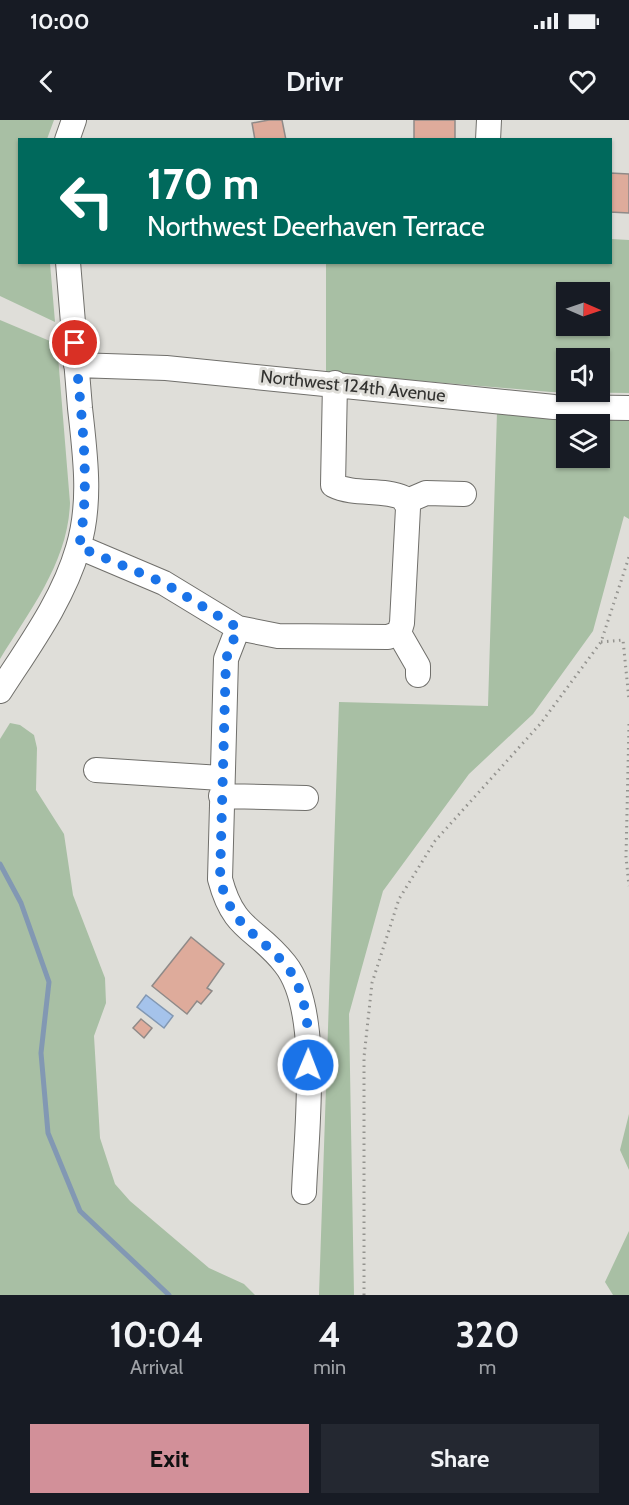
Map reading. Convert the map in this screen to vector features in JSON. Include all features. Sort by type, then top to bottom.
[{"type":"street","points":[[68,138],[74,120]]},
{"type":"street","points":[[488,138],[489,120]]},
{"type":"street","points":[[0,691],[68,577],[79,547],[85,518],[87,488],[68,264]]},
{"type":"street","name":"Northwest 124th Avenue","points":[[76,365],[166,368],[554,406],[629,408]]},
{"type":"street","points":[[335,383],[333,485],[343,490],[395,494],[405,502],[408,508],[403,611],[399,633],[418,666],[418,675]]},
{"type":"street","points":[[405,502],[426,493],[464,494]]},
{"type":"street","points":[[79,547],[164,583],[238,628],[278,636],[388,638],[399,633]]},
{"type":"street","points":[[238,628],[226,659],[218,859],[225,897],[240,923],[285,963],[299,989],[306,1016],[309,1041],[304,1192]]},
{"type":"street","points":[[96,770],[306,798]]},
{"type":"path","points":[[364,1295],[364,1056],[372,983],[399,899],[435,841],[541,723],[601,642],[629,557]]},
{"type":"path","points":[[601,642],[622,640],[629,700]]},
{"type":"path","points":[[629,724],[626,857],[629,886]]},
{"type":"green space","points":[[0,120],[54,120],[47,138],[18,138],[18,264],[50,264],[55,322],[0,296]]},
{"type":"green space","points":[[612,239],[629,240],[629,393],[610,393],[610,348],[556,348],[556,392],[326,373],[326,264],[612,264]]},
{"type":"green space","points":[[0,320],[57,344],[70,503],[68,525],[55,565],[35,604],[0,659]]},
{"type":"green space","points":[[497,412],[556,415],[556,468],[610,468],[610,417],[629,418],[629,519],[624,516],[593,631],[533,714],[469,774],[383,891],[349,1014],[354,1295],[319,1295],[339,702],[488,706]]},
{"type":"green space","points":[[10,723],[20,725],[34,735],[37,748],[36,790],[64,834],[73,895],[105,978],[106,1003],[94,1036],[100,1138],[115,1184],[130,1201],[209,1268],[244,1284],[255,1295],[0,1295],[0,739]]},
{"type":"green space","points":[[629,1114],[629,1170],[620,1150]]},
{"type":"green space","points":[[629,1231],[629,1295],[613,1295],[605,1282]]},
{"type":"water","points":[[146,995],[173,1016],[164,1028],[137,1007]]},
{"type":"building","points":[[282,120],[286,138],[255,138],[252,123]]},
{"type":"building","points":[[414,120],[455,120],[455,138],[414,138]]},
{"type":"building","points":[[612,173],[629,174],[629,213],[612,212]]},
{"type":"building","points":[[191,937],[224,964],[207,988],[212,991],[201,1004],[197,1001],[187,1014],[152,986]]},
{"type":"building","points":[[141,1019],[152,1028],[144,1038],[133,1028]]},
{"type":"waterway","points":[[0,864],[21,903],[49,982],[41,1053],[48,1133],[80,1211],[169,1295]]},
{"type":"route","points":[[75,343],[87,488],[85,518],[79,547],[164,583],[238,628],[230,642],[226,659],[220,778],[218,859],[220,879],[225,897],[240,923],[285,963],[299,989],[309,1041],[308,1065]]}]
